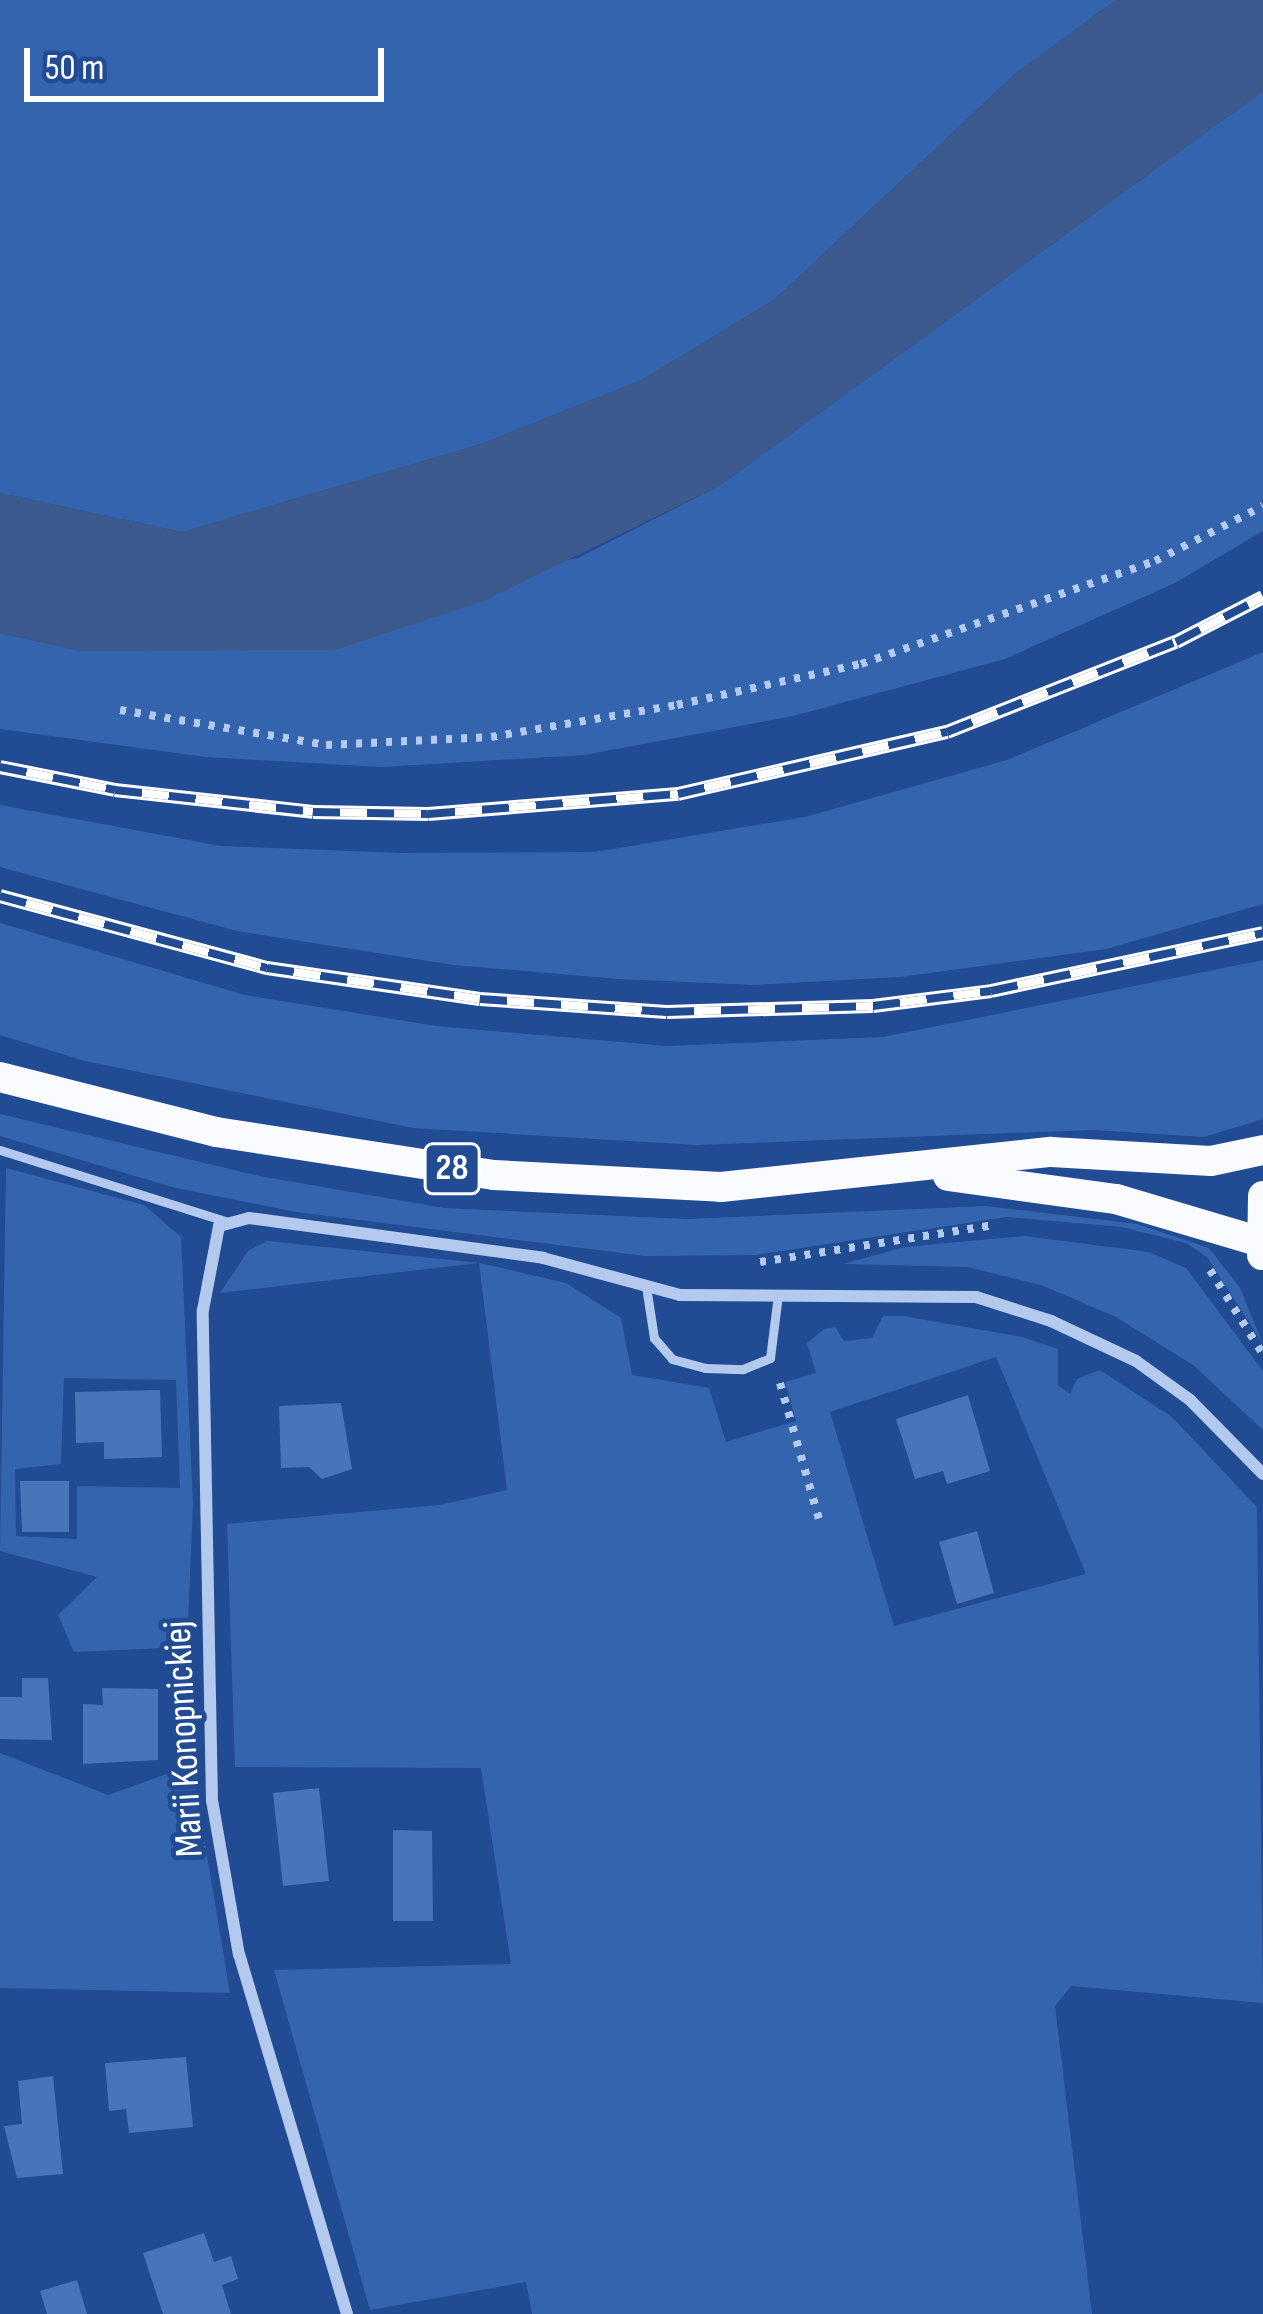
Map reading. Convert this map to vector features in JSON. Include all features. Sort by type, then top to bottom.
[{"type":"main road","name":"28","points":[[0,1076],[216,1132],[494,1175],[721,1187],[912,1172],[1052,1152],[1211,1161],[1263,1150]]},
{"type":"main road","name":"28","points":[[912,1172],[1116,1199],[1261,1250],[1262,1203]]},
{"type":"street","points":[[225,1221],[249,1217],[543,1258],[698,1297],[959,1295],[1052,1321],[1136,1361],[1190,1400],[1263,1474]]},
{"type":"street","name":"Marii Konopnickiej","points":[[225,1221],[213,1237],[203,1310],[212,1801],[238,1955],[347,2314]]},
{"type":"lane","points":[[0,1150],[225,1221]]},
{"type":"lane","points":[[646,1286],[645,1317],[661,1348],[706,1368],[743,1369],[770,1358],[778,1295]]},
{"type":"path","points":[[120,710],[326,746],[491,736],[653,709],[861,664],[1155,561],[1263,506]]},
{"type":"path","points":[[751,1263],[1004,1225]]},
{"type":"path","points":[[1202,1262],[1263,1354]]},
{"type":"path","points":[[780,1383],[819,1519]]},
{"type":"shaded area","points":[[0,0],[1116,0],[1015,74],[774,300],[642,380],[481,444],[182,532],[0,493]]},
{"type":"shaded area","points":[[1116,0],[1263,0],[1263,91],[719,486],[484,601],[336,650],[81,651],[0,633],[0,493],[182,532],[481,444],[641,380],[774,300],[1015,74]]},
{"type":"shaded area","points":[[1263,91],[1263,531],[1175,583],[1005,659],[793,716],[584,755],[381,767],[205,757],[0,729],[0,633],[81,651],[578,558],[719,486]]},
{"type":"shaded area","points":[[1263,652],[1263,904],[1106,949],[900,977],[755,985],[618,979],[454,965],[237,931],[0,867],[0,805],[221,846],[404,853],[595,852],[805,817],[1007,760]]},
{"type":"shaded area","points":[[0,923],[245,995],[436,1026],[667,1046],[883,1037],[1263,960],[1263,1119],[1204,1137],[1094,1130],[696,1145],[413,1128],[85,1061],[0,1035]]},
{"type":"shaded area","points":[[0,1114],[259,1176],[444,1208],[687,1219],[986,1206],[1137,1224],[1209,1248],[1240,1288],[1263,1344],[1207,1257],[1186,1243],[1121,1227],[1007,1217],[756,1255],[645,1256],[296,1212],[176,1188],[0,1136]]},
{"type":"shaded area","points":[[6,1168],[144,1205],[181,1237],[193,1504],[187,1647],[74,1652],[58,1615],[97,1577],[0,1551]],"holes":[[[64,1378],[176,1380],[180,1488],[77,1486],[77,1539],[16,1536],[15,1469],[61,1464]]]},
{"type":"shaded area","points":[[1024,1236],[1149,1252],[1186,1268],[1263,1371],[1263,1430],[1193,1365],[1116,1317],[1041,1285],[967,1267],[843,1264],[905,1247]]},
{"type":"shaded area","points":[[267,1241],[480,1263],[566,1283],[621,1318],[632,1375],[709,1388],[726,1442],[796,1421],[785,1382],[816,1373],[807,1343],[824,1329],[835,1327],[844,1341],[872,1338],[883,1316],[903,1316],[1022,1337],[1058,1349],[1058,1385],[1070,1394],[1077,1379],[1100,1370],[1172,1417],[1257,1507],[1263,2003],[1071,1986],[1055,2006],[1092,2314],[532,2314],[526,2282],[370,2310],[274,1970],[511,1964],[481,1768],[235,1767],[227,1524],[439,1505],[507,1490],[479,1263],[220,1293],[248,1251]],"holes":[[[996,1357],[1086,1574],[894,1626],[830,1412]]]},
{"type":"shaded area","points":[[0,1753],[108,1795],[192,1765],[230,1993],[0,1988]]},
{"type":"building","points":[[160,1390],[162,1457],[104,1459],[104,1442],[76,1443],[75,1392]]},
{"type":"building","points":[[968,1395],[990,1471],[947,1484],[943,1471],[915,1479],[896,1419]]},
{"type":"building","points":[[341,1403],[352,1469],[322,1479],[309,1467],[281,1468],[279,1406]]},
{"type":"building","points":[[20,1481],[69,1481],[69,1532],[22,1532]]},
{"type":"building","points":[[977,1531],[994,1593],[957,1604],[939,1542]]},
{"type":"building","points":[[22,1678],[48,1678],[52,1740],[0,1739],[0,1697],[22,1697]]},
{"type":"building","points":[[102,1688],[158,1689],[158,1760],[83,1764],[83,1704],[103,1705]]},
{"type":"building","points":[[319,1788],[329,1881],[283,1886],[273,1793]]},
{"type":"building","points":[[393,1830],[432,1831],[433,1921],[393,1921]]},
{"type":"building","points":[[186,2057],[193,2127],[129,2133],[126,2109],[109,2111],[105,2063]]},
{"type":"building","points":[[53,2076],[63,2174],[17,2178],[4,2126],[22,2124],[18,2081]]},
{"type":"building","points":[[204,2233],[214,2262],[231,2256],[238,2279],[222,2285],[231,2314],[163,2314],[143,2253]]},
{"type":"building","points":[[77,2280],[87,2314],[47,2314],[40,2291]]},
{"type":"railway","points":[[0,767],[115,790],[313,812],[428,814],[678,794],[947,732],[1176,642],[1263,597]]},
{"type":"railway","points":[[0,896],[267,968],[480,999],[667,1012],[873,1006],[991,991],[1263,933]]}]
